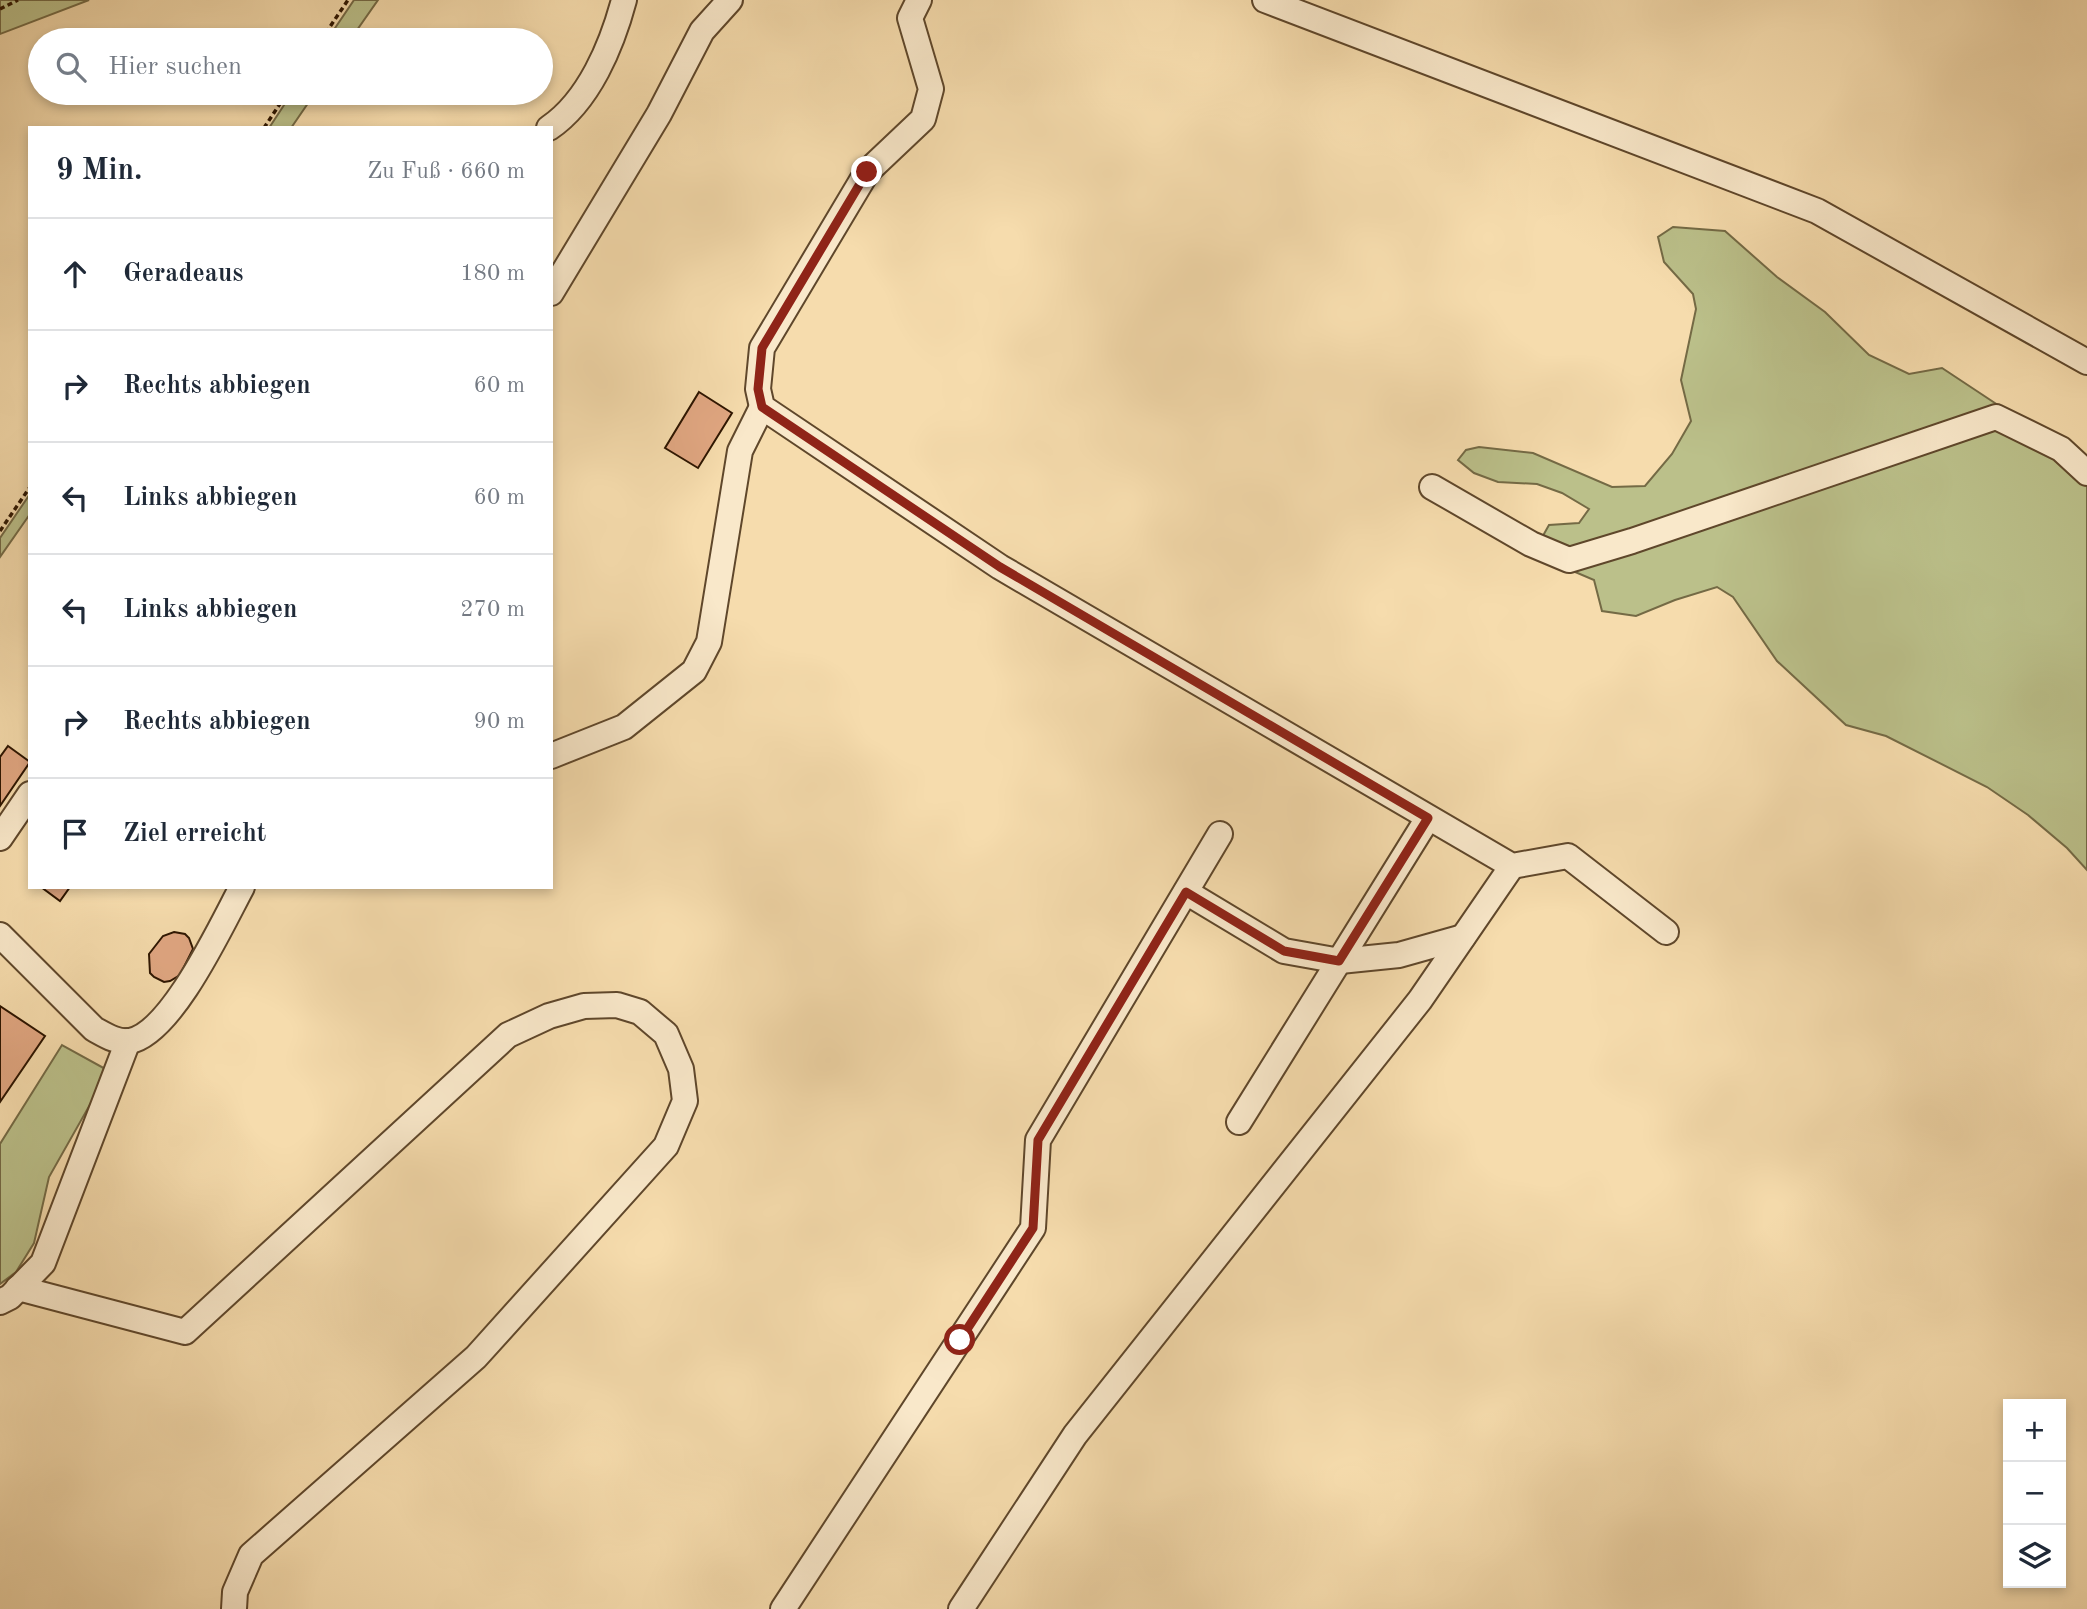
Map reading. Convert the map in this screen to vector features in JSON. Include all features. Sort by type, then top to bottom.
[{"type":"lane","points":[[552,126],[563,118],[602,64],[625,0]]},
{"type":"lane","points":[[553,290],[659,114],[702,31],[730,0]]},
{"type":"lane","points":[[553,756],[624,727],[694,671],[709,642],[740,451],[762,407],[758,389],[762,348],[867,172],[923,119],[931,89],[910,18],[919,0]]},
{"type":"lane","points":[[1265,0],[1817,211],[2087,362]]},
{"type":"lane","points":[[762,407],[1000,567],[1428,818],[1511,866],[1568,856],[1665,932]]},
{"type":"lane","points":[[1432,487],[1531,544],[1569,560],[1632,541],[1996,416],[2061,449],[2087,473]]},
{"type":"lane","points":[[0,838],[28,797]]},
{"type":"lane","points":[[1239,1122],[1428,818]]},
{"type":"lane","points":[[783,1609],[1033,1228],[1038,1140],[1220,834]]},
{"type":"lane","points":[[961,1609],[1075,1435],[1420,1000],[1511,866]]},
{"type":"lane","points":[[0,935],[94,1029],[113,1039],[128,1041],[157,1026],[170,1010],[247,889]]},
{"type":"lane","points":[[1186,892],[1284,951],[1339,961],[1399,955],[1463,937]]},
{"type":"lane","points":[[9,1295],[185,1332],[508,1035],[549,1016],[584,1006],[617,1005],[640,1012],[666,1034],[681,1069],[685,1101],[666,1146],[476,1357],[251,1555],[235,1592],[234,1609]]},
{"type":"lane","points":[[9,1295],[43,1263],[128,1041]]},
{"type":"path","points":[[0,9],[18,0]]},
{"type":"path","points":[[329,28],[348,0]]},
{"type":"path","points":[[265,126],[279,105]]},
{"type":"path","points":[[0,531],[28,490]]},
{"type":"green space","points":[[0,0],[89,0],[0,34]]},
{"type":"green space","points":[[354,0],[378,0],[358,28],[335,28]]},
{"type":"green space","points":[[284,105],[307,105],[292,126],[270,126]]},
{"type":"green space","points":[[1673,227],[1725,231],[1777,277],[1825,312],[1869,355],[1909,374],[1942,368],[2087,464],[2087,870],[2067,848],[2028,815],[1987,787],[1886,736],[1846,725],[1777,661],[1733,597],[1717,587],[1636,616],[1602,611],[1594,580],[1540,557],[1540,541],[1549,525],[1579,523],[1589,509],[1562,493],[1537,484],[1498,482],[1474,473],[1458,460],[1466,450],[1479,447],[1533,453],[1612,487],[1645,486],[1672,454],[1691,421],[1681,380],[1696,309],[1693,294],[1664,262],[1658,237]]},
{"type":"green space","points":[[28,497],[28,517],[0,557],[0,538]]},
{"type":"green space","points":[[62,1045],[109,1071],[49,1177],[34,1243],[16,1272],[0,1284],[0,1144]]},
{"type":"building","points":[[699,392],[732,413],[698,468],[665,448]]},
{"type":"building","points":[[8,746],[28,761],[28,765],[0,806],[0,757]]},
{"type":"building","points":[[44,889],[69,889],[60,901]]},
{"type":"building","points":[[174,932],[185,934],[193,949],[180,975],[164,982],[150,973],[149,954],[163,936]]},
{"type":"building","points":[[0,1006],[45,1036],[0,1102]]},
{"type":"route","points":[[867,172],[762,348],[758,389],[762,407],[1000,567],[1428,818],[1339,961],[1284,951],[1186,892],[1038,1140],[1033,1228],[960,1340]]}]
